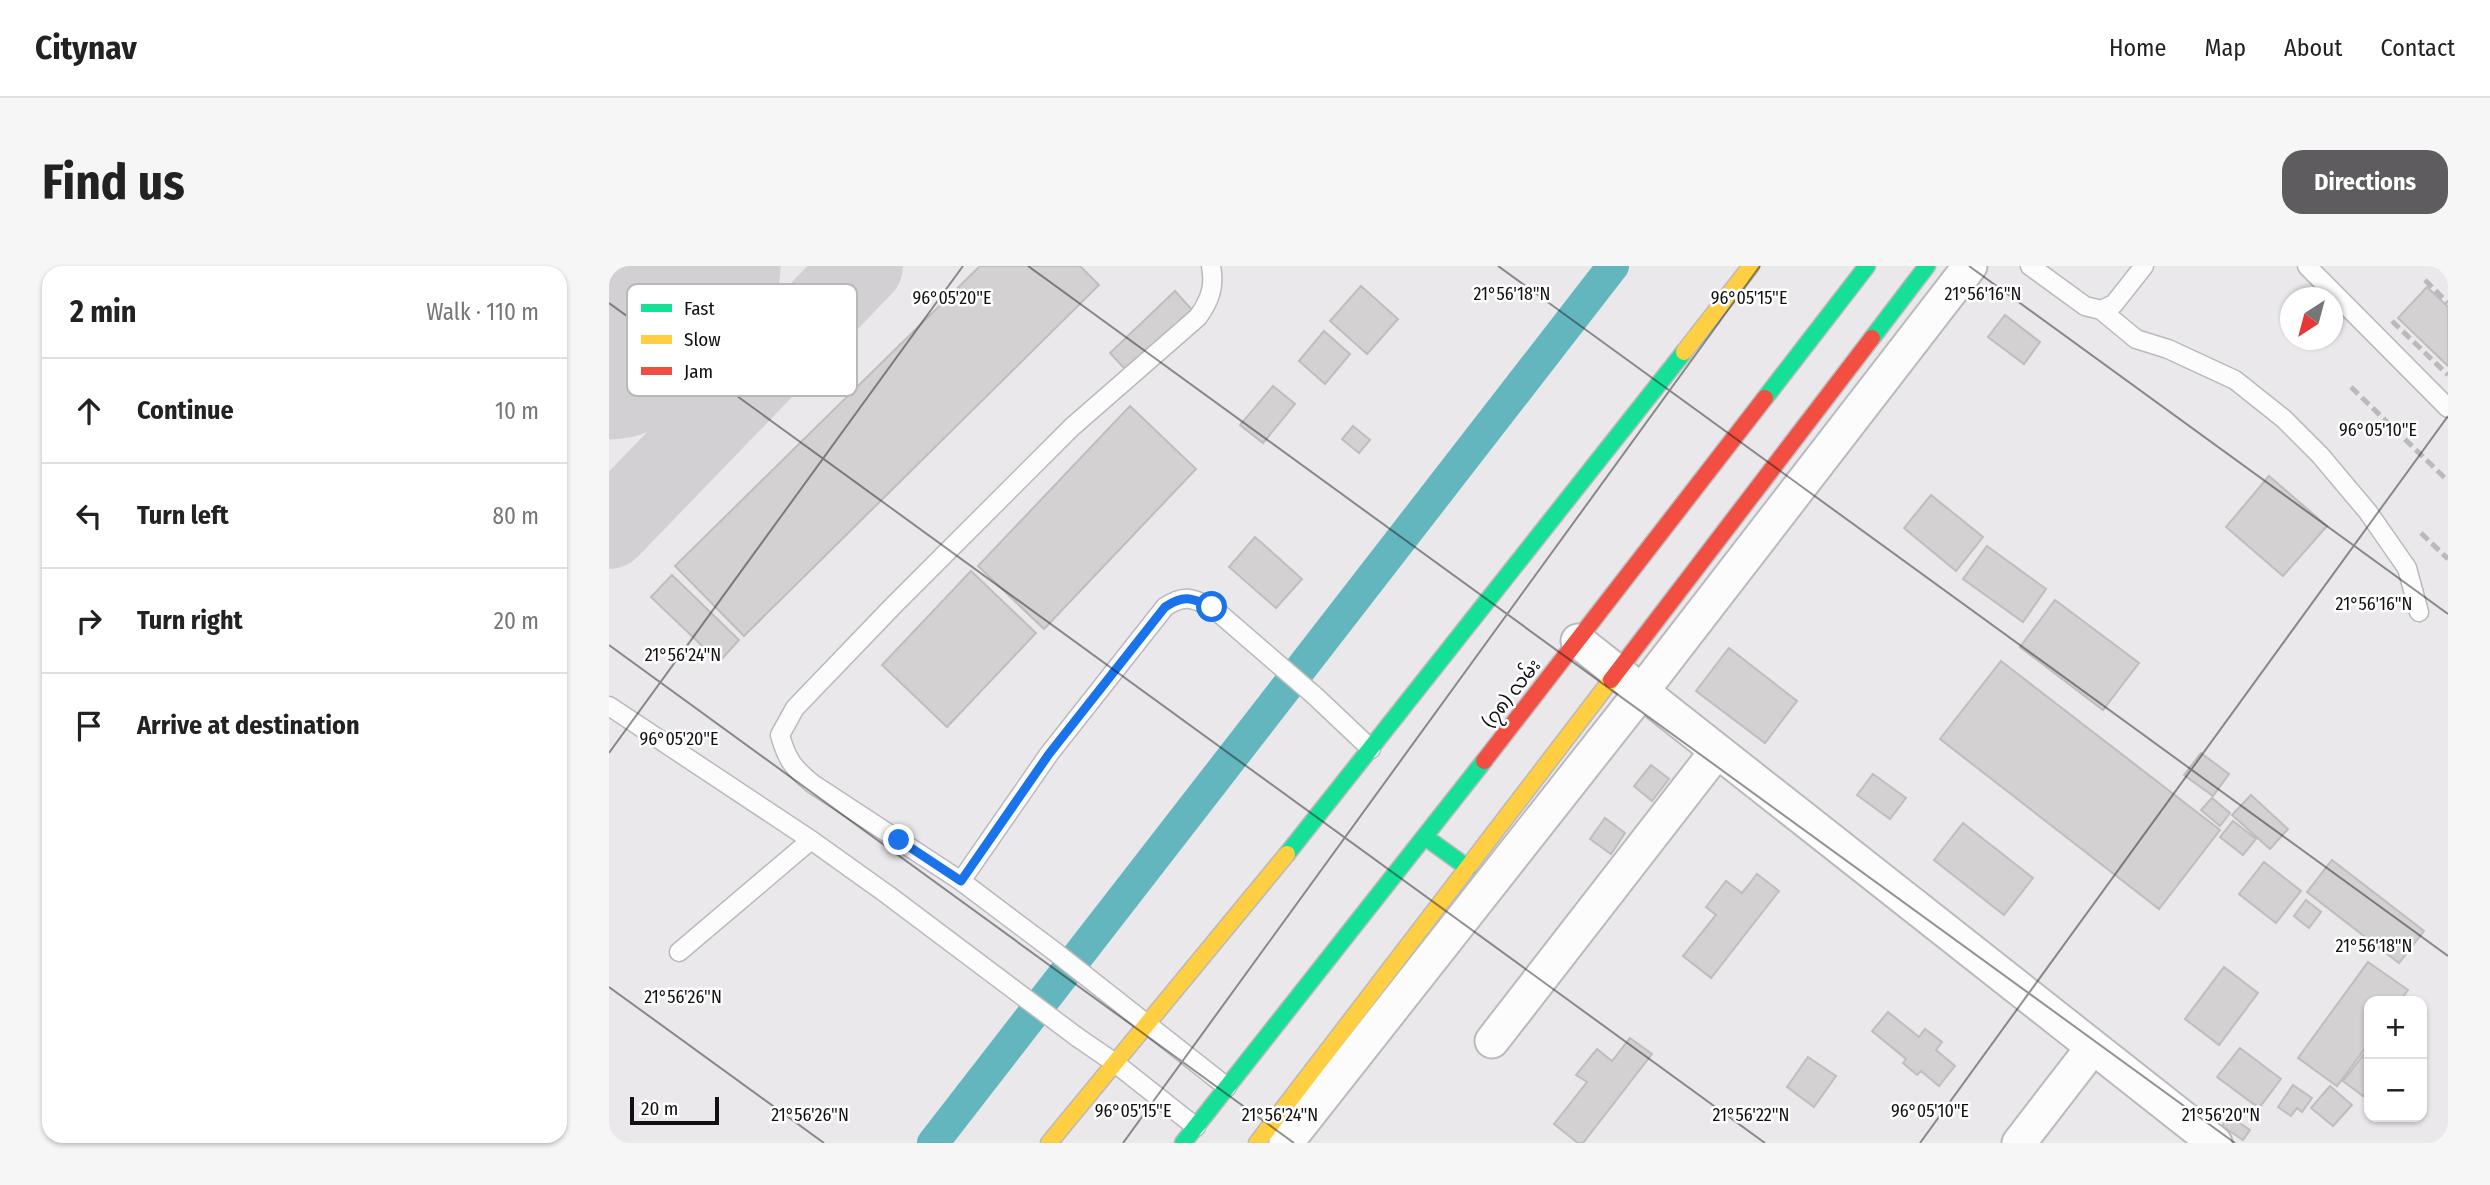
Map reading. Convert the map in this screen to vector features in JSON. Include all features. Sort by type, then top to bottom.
[{"type":"main road","points":[[1049,1143],[1371,749],[1751,266]]},
{"type":"main road","name":"(၇၈) လမ်း","points":[[1183,1143],[1578,641],[1663,527],[1867,266]]},
{"type":"main road","points":[[1257,1143],[1468,868],[1630,682],[1927,266]]},
{"type":"main road","points":[[1425,837],[1468,868]]},
{"type":"street","points":[[1286,1143],[1630,682],[1970,266]]},
{"type":"street","points":[[1578,641],[2215,1143]]},
{"type":"street","points":[[1492,1041],[1717,751]]},
{"type":"street","points":[[2019,1143],[2093,1047]]},
{"type":"lane","points":[[1212,266],[1213,288],[1209,302],[1198,317],[1072,427],[795,708],[780,735],[784,751],[793,768],[813,784],[961,881],[1091,979],[1227,1087]]},
{"type":"lane","points":[[2030,266],[2085,306],[2101,310],[2136,339],[2168,349],[2235,380],[2284,419],[2321,455],[2368,512],[2399,556],[2407,568],[2419,612]]},
{"type":"lane","points":[[2101,310],[2114,303],[2144,266]]},
{"type":"lane","points":[[2307,266],[2448,408]]},
{"type":"lane","points":[[961,881],[1049,754],[1165,607],[1178,598],[1193,599],[1212,607],[1283,667],[1371,749]]},
{"type":"lane","points":[[609,706],[811,840],[1115,1063],[1196,1127]]},
{"type":"lane","points":[[679,953],[811,840]]},
{"type":"building","points":[[980,266],[1080,266],[1099,285],[744,636],[675,566],[848,396],[857,396],[857,387]]},
{"type":"building","points":[[1361,286],[1398,319],[1367,354],[1330,321]]},
{"type":"building","points":[[2427,287],[2448,307],[2448,366],[2398,318]]},
{"type":"building","points":[[1175,291],[1192,310],[1127,371],[1110,353]]},
{"type":"building","points":[[2005,315],[2040,342],[2024,364],[1988,337]]},
{"type":"building","points":[[1324,331],[1350,354],[1325,384],[1299,361]]},
{"type":"building","points":[[1273,386],[1295,404],[1263,443],[1240,425]]},
{"type":"building","points":[[1130,406],[1196,469],[1044,629],[978,566]]},
{"type":"building","points":[[1353,426],[1370,440],[1359,453],[1342,439]]},
{"type":"building","points":[[2269,476],[2327,526],[2283,576],[2226,527]]},
{"type":"building","points":[[1931,495],[1983,537],[1956,571],[1904,528]]},
{"type":"building","points":[[1255,537],[1302,579],[1276,608],[1229,567]]},
{"type":"building","points":[[1987,546],[2046,589],[2023,622],[1963,579]]},
{"type":"building","points":[[971,571],[1036,633],[947,727],[882,665]]},
{"type":"building","points":[[672,575],[739,640],[719,662],[651,597]]},
{"type":"building","points":[[2055,600],[2139,663],[2103,710],[2020,647]]},
{"type":"building","points":[[1729,648],[1797,701],[1765,743],[1696,691]]},
{"type":"building","points":[[2001,661],[2220,830],[2159,909],[1940,739]]},
{"type":"building","points":[[2201,753],[2229,774],[2213,796],[2184,775]]},
{"type":"building","points":[[1651,765],[1669,779],[1652,801],[1634,786]]},
{"type":"building","points":[[1873,774],[1906,798],[1890,819],[1857,795]]},
{"type":"building","points":[[2251,795],[2288,829],[2270,849],[2232,815]]},
{"type":"building","points":[[2212,798],[2230,813],[2220,826],[2201,810]]},
{"type":"building","points":[[1605,818],[1625,833],[1611,854],[1590,839]]},
{"type":"building","points":[[2233,821],[2256,839],[2243,855],[2220,837]]},
{"type":"building","points":[[1963,823],[2033,878],[2004,915],[1934,860]]},
{"type":"building","points":[[2332,860],[2424,931],[2399,963],[2307,892]]},
{"type":"building","points":[[2264,862],[2301,891],[2276,923],[2239,894]]},
{"type":"building","points":[[1757,874],[1779,891],[1711,978],[1683,956],[1716,915],[1706,907],[1726,881],[1742,893]]},
{"type":"building","points":[[2306,900],[2321,912],[2309,928],[2294,916]]},
{"type":"building","points":[[2368,962],[2408,990],[2404,996],[2364,996],[2364,1050],[2337,1086],[2298,1058]]},
{"type":"building","points":[[2224,967],[2258,993],[2219,1045],[2185,1019]]},
{"type":"building","points":[[1888,1012],[1919,1037],[1925,1029],[1942,1042],[1936,1050],[1955,1066],[1939,1086],[1921,1071],[1917,1075],[1903,1063],[1906,1059],[1872,1031]]},
{"type":"building","points":[[1630,1038],[1652,1054],[1583,1143],[1578,1143],[1554,1124],[1587,1082],[1576,1075],[1597,1049],[1612,1061]]},
{"type":"building","points":[[2240,1048],[2281,1079],[2259,1108],[2217,1077]]},
{"type":"building","points":[[2364,1054],[2363,1096],[2343,1081]]},
{"type":"building","points":[[1808,1057],[1836,1076],[1814,1107],[1787,1087]]},
{"type":"building","points":[[2293,1085],[2312,1098],[2302,1112],[2297,1108],[2291,1116],[2278,1107]]},
{"type":"building","points":[[2330,1086],[2352,1105],[2333,1126],[2311,1108]]},
{"type":"building","points":[[2229,1116],[2250,1130],[2243,1140],[2222,1126]]},
{"type":"waterway","points":[[933,1143],[1613,266]]},
{"type":"taxiway","points":[[846,284],[863,266]]},
{"type":"taxiway","points":[[609,529],[737,396]]},
{"type":"runway","points":[[662,284],[679,266]]},
{"type":"runway","points":[[609,338],[627,319]]},
{"type":"railway","points":[[2425,280],[2448,303]]},
{"type":"railway","points":[[2392,321],[2448,375]]},
{"type":"railway","points":[[2351,387],[2448,481]]},
{"type":"railway","points":[[2421,533],[2448,559]]},
{"type":"traffic: fast","points":[[1765,398],[1867,266]]},
{"type":"traffic: fast","points":[[1872,338],[1927,266]]},
{"type":"traffic: fast","points":[[1287,854],[1684,352]]},
{"type":"traffic: fast","points":[[1183,1143],[1484,761]]},
{"type":"traffic: fast","points":[[1425,837],[1468,868]]},
{"type":"traffic: slow","points":[[1684,352],[1751,266]]},
{"type":"traffic: slow","points":[[1257,1143],[1611,680]]},
{"type":"traffic: slow","points":[[1049,1143],[1287,854]]},
{"type":"traffic: jam","points":[[1611,680],[1872,338]]},
{"type":"traffic: jam","points":[[1484,761],[1765,398]]},
{"type":"route","points":[[899,840],[961,881],[1049,754],[1165,607],[1178,598],[1193,599],[1212,607]]}]
